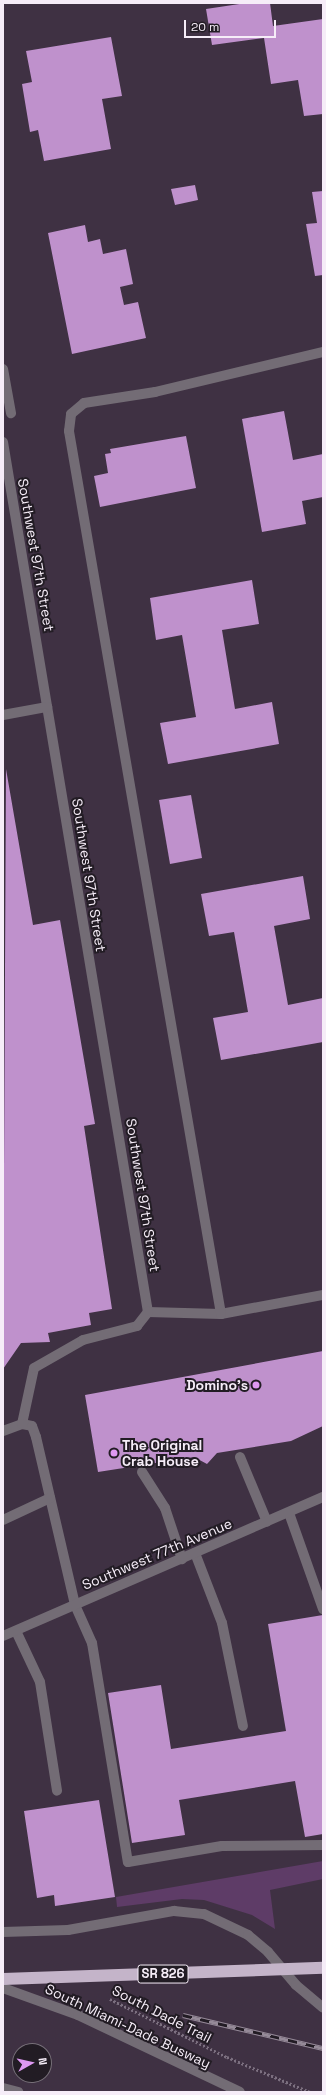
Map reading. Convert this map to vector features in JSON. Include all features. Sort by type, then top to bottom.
[{"type":"highway","name":"SR 826","points":[[3,1979],[323,1968]]},
{"type":"street","points":[[221,1314],[69,430],[70,414],[84,403],[155,392],[323,352]]},
{"type":"street","points":[[3,369],[11,413]]},
{"type":"street","name":"Southwest 97th Street","points":[[3,442],[148,1312]]},
{"type":"street","points":[[3,715],[47,707]]},
{"type":"street","points":[[22,1424],[34,1368],[83,1340],[137,1326],[148,1312],[221,1314],[323,1295]]},
{"type":"street","points":[[3,1431],[22,1424],[32,1426],[75,1605],[92,1643],[128,1862],[222,1846],[323,1845]]},
{"type":"street","points":[[240,1457],[268,1522]]},
{"type":"street","points":[[142,1472],[165,1508],[182,1559]]},
{"type":"street","name":"Southwest 77th Avenue","points":[[3,1636],[323,1497]]},
{"type":"street","points":[[3,1520],[50,1498]]},
{"type":"street","points":[[289,1512],[323,1609]]},
{"type":"street","points":[[195,1553],[222,1623],[243,1726]]},
{"type":"street","points":[[16,1631],[40,1682],[57,1791]]},
{"type":"street","points":[[3,1932],[68,1930],[174,1911],[204,1914],[248,1935],[296,1985],[323,2008]]},
{"type":"street","name":"South Miami-Dade Busway","points":[[3,1988],[78,2015],[240,2092]]},
{"type":"street","points":[[3,2088],[18,2092]]},
{"type":"path","name":"South Dade Trail","points":[[105,1996],[227,2057],[310,2092]]},
{"type":"shaded area","points":[[323,1861],[323,1879],[270,1890],[275,1929],[252,1915],[204,1900],[182,1899],[117,1907],[116,1897]]},
{"type":"building","points":[[246,3],[270,3],[273,26],[323,19],[323,114],[304,116],[298,80],[271,84],[264,38],[212,45],[206,9]]},
{"type":"building","points":[[111,37],[122,96],[102,99],[111,149],[44,161],[38,130],[30,132],[22,84],[32,82],[26,51]]},
{"type":"building","points":[[195,185],[198,200],[175,205],[171,189]]},
{"type":"building","points":[[323,191],[323,275],[315,276],[306,224],[317,223],[312,192]]},
{"type":"building","points":[[85,225],[88,242],[100,239],[103,254],[126,249],[133,284],[120,287],[124,305],[138,302],[146,338],[72,354],[48,233]]},
{"type":"building","points":[[284,411],[293,460],[323,454],[323,497],[302,501],[306,524],[262,532],[242,419]]},
{"type":"building","points":[[186,436],[196,488],[100,507],[94,476],[108,473],[105,454],[111,453],[110,449]]},
{"type":"building","points":[[252,580],[259,624],[222,630],[235,709],[272,702],[279,744],[168,764],[160,723],[196,717],[182,635],[156,640],[150,598]]},
{"type":"building","points":[[6,769],[33,925],[60,920],[95,1124],[84,1126],[112,1309],[89,1313],[91,1325],[48,1333],[50,1342],[21,1343],[3,1369]]},
{"type":"building","points":[[191,795],[202,858],[170,864],[159,800]]},
{"type":"building","points":[[303,876],[310,919],[274,926],[288,1005],[323,998],[323,1042],[221,1060],[213,1018],[248,1012],[234,932],[209,936],[201,894]]},
{"type":"building","points":[[323,1351],[323,1426],[291,1441],[217,1453],[207,1464],[194,1457],[98,1472],[85,1395]]},
{"type":"building","points":[[323,1615],[323,1834],[305,1837],[295,1781],[179,1800],[185,1835],[132,1843],[108,1693],[161,1685],[171,1749],[286,1731],[268,1624]]},
{"type":"building","points":[[99,1800],[115,1897],[55,1906],[54,1895],[37,1898],[24,1811]]},
{"type":"railway","points":[[183,2015],[323,2048]]},
{"type":"place","name":"Domino's","points":[[256,1385]]},
{"type":"place","name":"The Original Crab House","points":[[114,1453]]}]
